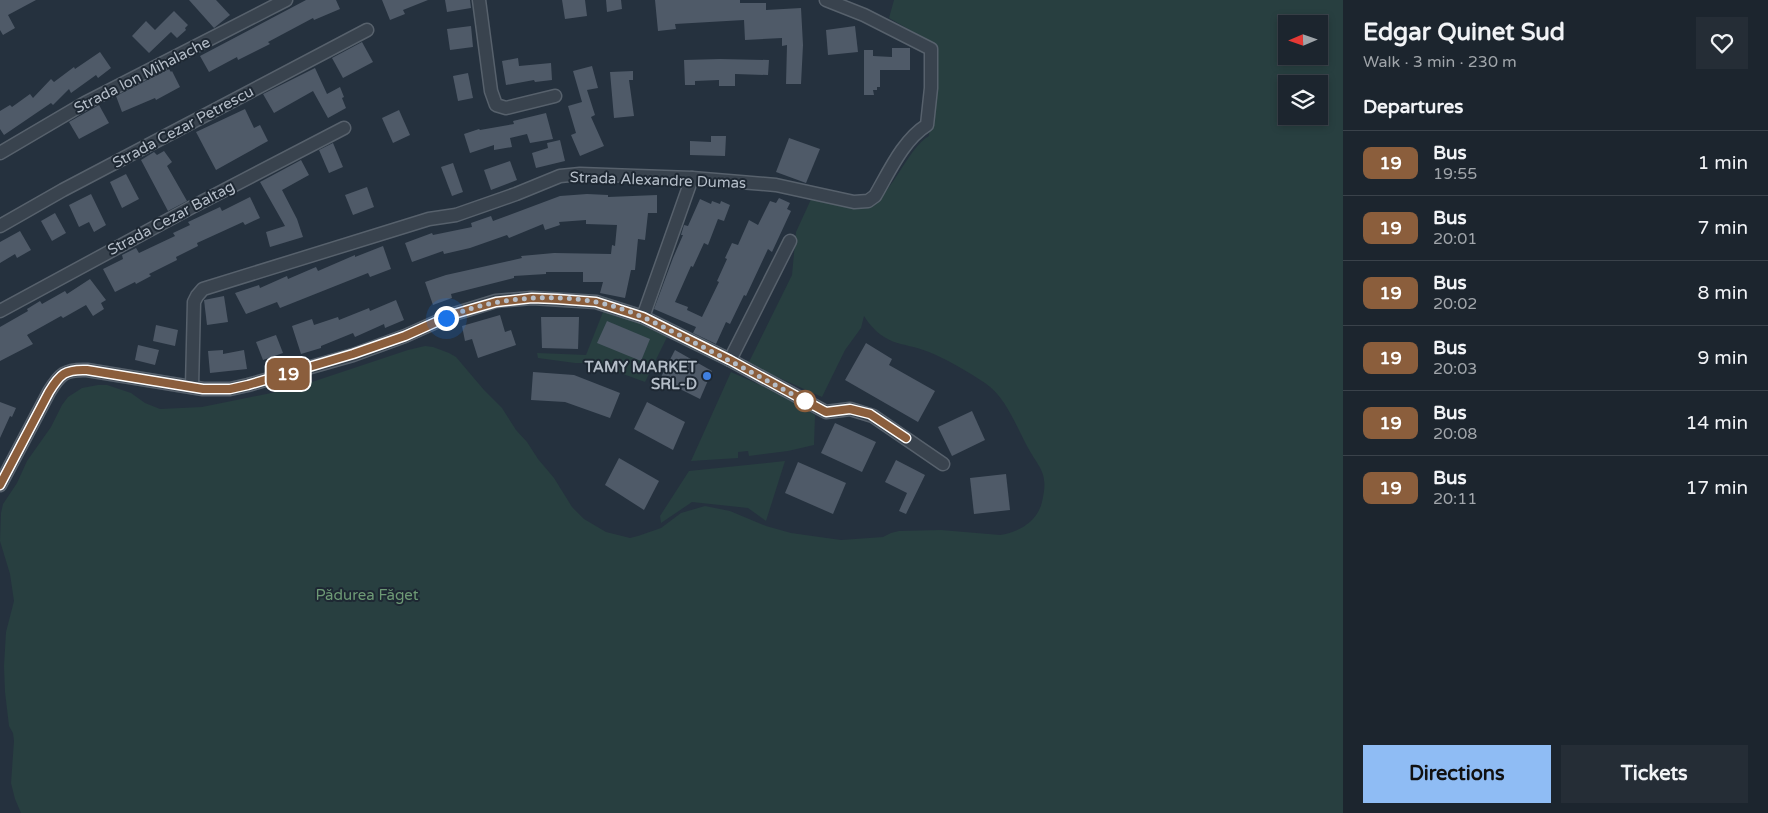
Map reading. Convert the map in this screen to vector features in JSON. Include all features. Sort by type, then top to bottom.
[{"type":"street","name":"Strada Ion Mihalache","points":[[0,153],[85,103],[286,0]]},
{"type":"street","points":[[479,0],[491,91],[496,105],[506,108],[555,96]]},
{"type":"street","name":"Strada Alexandre Dumas","points":[[192,387],[194,302],[203,289],[429,219],[456,215],[560,176],[580,174],[692,178],[776,185],[854,202],[868,201],[874,196],[918,130],[927,125],[931,96],[931,49],[864,15],[826,0]]},
{"type":"street","name":"Strada Cezar Petrescu","points":[[0,226],[63,190],[367,30]]},
{"type":"street","name":"Strada Cezar Baltag","points":[[0,311],[192,206],[344,128]]},
{"type":"street","points":[[643,317],[692,178]]},
{"type":"street","points":[[730,360],[790,240]]},
{"type":"street","points":[[0,485],[57,378],[65,372],[75,369],[87,370],[216,390],[248,385],[353,354],[405,336],[454,314],[496,302],[540,298],[596,302],[643,317],[730,360],[826,412],[850,409],[873,416],[943,464]]},
{"type":"green space","name":"Pădurea Făget","points":[[894,0],[1343,0],[1343,813],[21,813],[11,783],[14,741],[13,733],[9,726],[4,666],[6,632],[14,601],[10,574],[0,541],[1,513],[3,504],[17,483],[27,461],[51,427],[62,405],[68,397],[82,388],[107,385],[131,393],[145,403],[160,409],[202,407],[291,389],[408,350],[425,346],[433,347],[456,357],[502,408],[516,430],[554,478],[572,507],[584,519],[606,532],[630,538],[638,536],[661,528],[681,513],[705,506],[730,511],[766,526],[791,533],[841,540],[883,537],[899,531],[941,530],[1000,535],[1020,529],[1032,520],[1040,509],[1042,502],[1044,477],[1042,472],[1010,412],[999,396],[985,383],[955,365],[925,350],[888,339],[872,327],[864,316],[861,328],[845,350],[822,397],[748,364],[792,275],[796,232],[813,195],[850,203],[867,204],[876,200],[884,194],[921,142],[929,136],[936,45],[889,18]]},
{"type":"green space","points":[[605,307],[669,333],[645,382],[593,363],[575,363],[538,358],[537,353],[586,355]]},
{"type":"green space","points":[[731,372],[780,394],[815,415],[814,445],[788,451],[749,456],[748,451],[738,452],[738,458],[691,461]]},
{"type":"green space","points":[[785,461],[766,521],[748,508],[692,502],[661,523],[660,516],[689,471]]},
{"type":"building","points":[[0,0],[36,0],[8,15],[15,28],[3,35],[0,30]]},
{"type":"building","points":[[189,0],[216,0],[230,15],[214,28]]},
{"type":"building","points":[[306,0],[336,0],[340,9],[314,20],[313,18],[268,42],[270,44],[238,60],[237,57],[209,72],[200,56]]},
{"type":"building","points":[[382,0],[428,0],[403,10],[405,14],[390,20]]},
{"type":"building","points":[[445,0],[470,0],[471,8],[447,12]]},
{"type":"building","points":[[562,0],[585,0],[587,16],[565,19]]},
{"type":"building","points":[[606,0],[621,0],[622,9],[607,12]]},
{"type":"building","points":[[655,0],[740,0],[740,3],[766,3],[766,10],[801,8],[803,45],[801,84],[786,84],[787,45],[782,46],[782,38],[745,40],[744,20],[675,24],[676,29],[658,31]]},
{"type":"building","points":[[174,11],[188,25],[185,28],[186,30],[177,38],[171,32],[149,53],[132,36],[146,21],[155,30]]},
{"type":"building","points":[[471,26],[473,47],[450,50],[447,29]]},
{"type":"building","points":[[855,26],[858,52],[828,55],[826,30]]},
{"type":"building","points":[[362,42],[373,62],[343,78],[332,58]]},
{"type":"building","points":[[892,48],[910,48],[910,70],[880,70],[880,87],[877,87],[877,90],[873,90],[874,95],[864,95],[864,50],[873,50],[873,56],[892,57]]},
{"type":"building","points":[[100,52],[111,68],[98,78],[96,75],[71,93],[69,89],[53,105],[51,103],[4,135],[0,129],[0,111],[10,105],[12,107],[30,94],[33,98],[51,79],[54,82],[74,67],[75,69]]},
{"type":"building","points":[[518,58],[519,66],[551,63],[552,80],[535,82],[534,80],[506,85],[502,61]]},
{"type":"building","points":[[684,60],[769,60],[768,75],[735,74],[735,86],[719,86],[719,80],[695,81],[695,85],[685,85]]},
{"type":"building","points":[[592,66],[598,88],[587,90],[595,115],[591,117],[604,146],[580,156],[571,135],[576,133],[568,106],[582,102],[573,71]]},
{"type":"building","points":[[315,68],[327,94],[340,87],[346,108],[328,118],[313,91],[274,113],[263,94]]},
{"type":"building","points":[[169,69],[172,71],[180,87],[156,100],[155,98],[122,112],[116,96]]},
{"type":"building","points":[[633,71],[633,80],[629,80],[634,116],[614,118],[610,72]]},
{"type":"building","points":[[468,73],[473,98],[458,101],[453,76]]},
{"type":"building","points":[[99,105],[109,123],[79,139],[69,122]]},
{"type":"building","points":[[245,109],[254,128],[260,125],[268,141],[216,170],[196,132]]},
{"type":"building","points":[[399,110],[410,135],[393,143],[382,118]]},
{"type":"building","points":[[546,113],[553,139],[530,143],[527,134],[510,138],[512,147],[494,150],[494,145],[470,153],[464,134],[479,129],[514,124],[513,121]]},
{"type":"building","points":[[711,136],[726,136],[725,156],[690,155],[690,141],[711,142]]},
{"type":"building","points":[[789,138],[820,149],[806,183],[776,172]]},
{"type":"building","points":[[560,140],[565,161],[536,168],[532,153],[548,148],[547,143]]},
{"type":"building","points":[[333,143],[343,167],[329,173],[319,150]]},
{"type":"building","points":[[164,151],[172,162],[167,166],[187,201],[168,211],[141,160],[154,152],[157,155]]},
{"type":"building","points":[[301,160],[309,175],[282,190],[297,219],[303,237],[270,247],[266,232],[285,226],[260,182]]},
{"type":"building","points":[[510,161],[517,180],[491,190],[484,170]]},
{"type":"building","points":[[453,163],[463,192],[452,196],[441,167]]},
{"type":"building","points":[[126,174],[139,199],[122,208],[110,182]]},
{"type":"building","points":[[367,187],[374,207],[353,215],[345,195]]},
{"type":"building","points":[[91,194],[106,225],[94,232],[89,222],[79,227],[69,205]]},
{"type":"building","points":[[608,195],[608,197],[657,195],[657,213],[648,213],[645,240],[638,239],[635,270],[631,270],[625,298],[600,293],[603,282],[583,282],[583,272],[546,272],[546,274],[514,276],[514,278],[451,294],[452,298],[433,305],[425,282],[446,275],[522,258],[521,256],[554,253],[611,254],[612,245],[615,246],[617,225],[586,224],[586,220],[559,222],[560,225],[545,230],[543,224],[509,238],[507,235],[470,248],[444,254],[443,251],[412,262],[405,243],[432,233],[433,235],[472,227],[471,223],[491,216],[493,221],[560,196]]},
{"type":"building","points":[[250,197],[260,218],[245,225],[243,222],[197,243],[198,246],[176,257],[177,260],[149,274],[151,276],[115,292],[103,269],[123,259],[122,255],[136,248],[139,253],[175,236],[173,233],[190,225],[188,222],[220,207],[222,211]]},
{"type":"building","points":[[779,198],[790,203],[787,209],[791,211],[772,252],[768,249],[746,296],[744,295],[730,324],[726,322],[716,344],[693,333],[696,327],[654,309],[683,235],[681,235],[684,225],[688,226],[700,199],[711,204],[712,201],[720,204],[721,201],[730,205],[724,221],[718,219],[708,245],[704,243],[693,267],[691,266],[675,302],[688,307],[687,310],[702,317],[719,282],[717,281],[732,243],[738,245],[749,220],[758,225],[770,201],[776,203]]},
{"type":"building","points":[[55,213],[66,233],[52,241],[41,221]]},
{"type":"building","points":[[20,231],[31,250],[17,258],[15,254],[0,263],[0,242]]},
{"type":"building","points":[[383,246],[391,269],[370,277],[368,273],[280,308],[277,302],[246,314],[235,293],[259,285],[260,288],[287,276],[288,279],[316,267],[318,271],[355,255],[355,257]]},
{"type":"building","points":[[90,279],[106,300],[101,303],[104,309],[93,316],[86,305],[63,318],[61,316],[27,335],[33,344],[0,361],[0,327],[28,311],[27,309],[40,301],[42,304],[65,291],[67,294]]},
{"type":"building","points":[[224,296],[228,322],[207,325],[204,300]]},
{"type":"building","points":[[396,300],[404,320],[385,328],[384,324],[355,337],[353,333],[321,346],[321,348],[301,354],[292,326],[312,319],[314,325],[338,317],[339,320],[369,308],[370,311]]},
{"type":"building","points":[[500,315],[505,332],[511,330],[516,345],[478,358],[472,339],[465,341],[462,326]]},
{"type":"building","points":[[541,317],[579,317],[578,349],[542,348]]},
{"type":"building","points":[[607,321],[650,339],[641,361],[597,343]]},
{"type":"building","points":[[156,325],[178,330],[175,346],[153,341]]},
{"type":"building","points":[[276,335],[283,353],[263,360],[256,342]]},
{"type":"building","points":[[866,343],[892,359],[889,365],[935,391],[918,422],[845,380]]},
{"type":"building","points":[[138,345],[159,350],[155,365],[135,360]]},
{"type":"building","points":[[223,350],[223,354],[244,350],[247,369],[210,373],[208,351]]},
{"type":"building","points":[[675,350],[712,371],[700,399],[660,379]]},
{"type":"building","points":[[533,372],[574,375],[620,393],[610,418],[565,402],[531,400]]},
{"type":"building","points":[[0,402],[16,408],[12,417],[10,416],[0,438]]},
{"type":"building","points":[[647,402],[685,422],[673,450],[634,429]]},
{"type":"building","points":[[972,411],[985,440],[952,456],[938,427]]},
{"type":"building","points":[[835,423],[876,442],[862,472],[821,453]]},
{"type":"building","points":[[619,458],[659,481],[644,510],[605,485]]},
{"type":"building","points":[[896,460],[925,475],[906,514],[899,511],[907,493],[885,482]]},
{"type":"building","points":[[798,462],[846,483],[833,514],[785,493]]},
{"type":"building","points":[[1006,474],[1010,510],[974,514],[970,478]]},
{"type":"bus line","name":"19","points":[[0,485],[57,378],[65,372],[75,369],[87,370],[203,389],[230,389],[353,354],[405,336],[454,314],[496,302],[532,298],[596,302],[643,317],[730,360],[826,412],[850,409],[870,414],[906,438]]},
{"type":"place","name":"TAMY MARKET SRL-D","points":[[707,376]]},
{"type":"route","points":[[446,318],[496,302],[532,298],[596,302],[643,317],[730,360],[805,401]]}]
